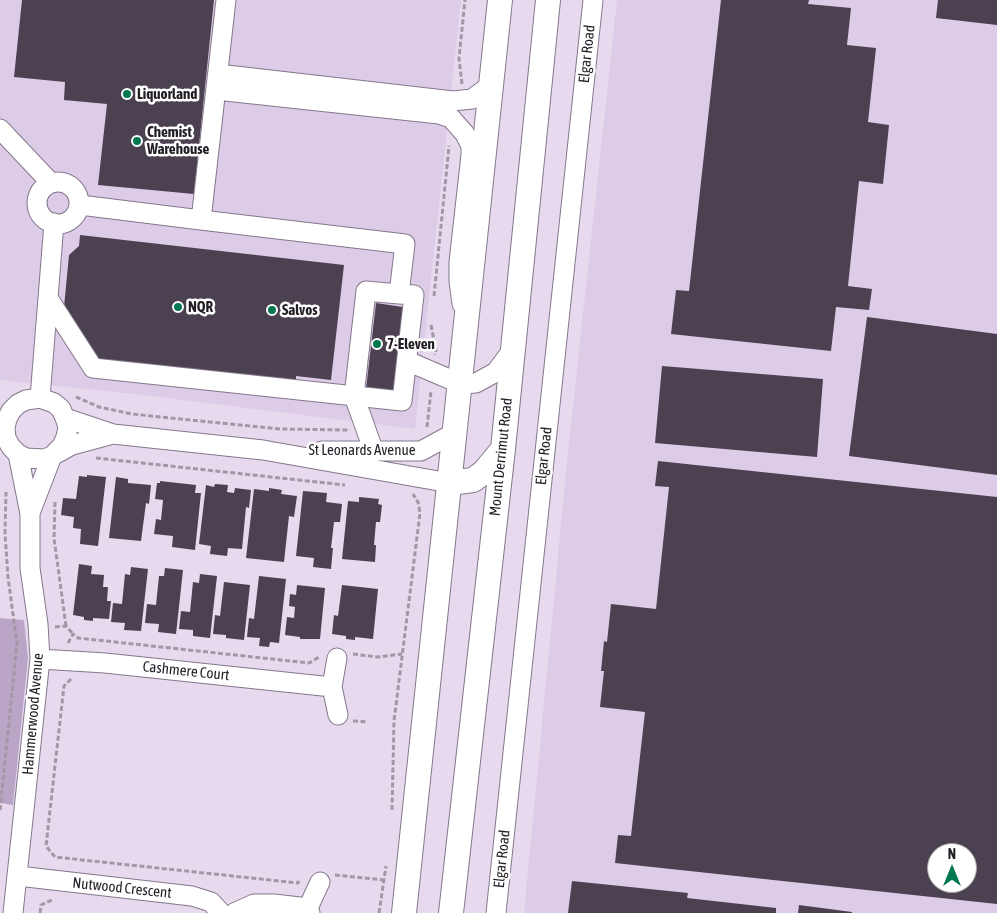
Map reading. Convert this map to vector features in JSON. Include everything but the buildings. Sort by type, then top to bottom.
[{"type":"main road","points":[[404,913],[500,0]]},
{"type":"main road","name":"Mount Derrimut Road","points":[[451,913],[503,449],[548,0]]},
{"type":"main road","points":[[450,483],[473,480],[484,472],[503,449]]},
{"type":"street","points":[[201,220],[226,0]]},
{"type":"street","points":[[492,0],[495,51]]},
{"type":"street","name":"Elgar Road","points":[[496,913],[593,0]]},
{"type":"street","points":[[217,82],[453,101],[472,99],[492,85]]},
{"type":"street","points":[[217,82],[439,114],[451,118],[465,134],[470,146],[471,155],[459,262],[459,281],[466,335]]},
{"type":"street","points":[[0,129],[51,183]]},
{"type":"street","points":[[58,182],[71,186],[78,196],[80,204],[76,215],[65,223],[54,223],[45,219],[40,213],[38,207],[40,193],[51,183],[58,182]]},
{"type":"street","points":[[80,204],[405,244],[399,294]]},
{"type":"street","points":[[40,398],[54,223]]},
{"type":"street","points":[[48,298],[93,368],[354,396],[402,401],[414,296],[366,291],[354,396],[374,452]]},
{"type":"street","points":[[407,361],[461,384],[476,383],[496,372],[513,349]]},
{"type":"street","points":[[54,455],[62,446],[68,427],[60,409],[54,403],[40,398],[26,400],[6,412],[7,419],[3,437],[18,454],[26,458],[35,460],[54,455],[72,445],[85,433]]},
{"type":"street","name":"St Leonards Avenue","points":[[65,418],[85,433],[113,434],[263,450],[450,483]]},
{"type":"street","name":"St Leonards Avenue","points":[[263,450],[421,451],[456,432]]},
{"type":"street","name":"Hammerwood Avenue","points":[[13,913],[40,659],[38,624],[30,568],[30,514],[18,454]]},
{"type":"street","name":"Hammerwood Avenue","points":[[30,514],[54,455]]},
{"type":"street","points":[[336,655],[332,687],[345,718]]},
{"type":"street","name":"Cashmere Court","points":[[40,659],[70,669],[105,663],[332,687]]},
{"type":"street","name":"Nutwood Crescent","points":[[18,876],[192,896],[212,902],[221,913]]},
{"type":"street","points":[[234,913],[254,904],[274,904],[309,911],[317,878]]},
{"type":"path","points":[[74,396],[93,404],[132,414],[280,429],[367,432]]},
{"type":"path","points":[[93,404],[85,433],[85,457],[352,486]]},
{"type":"path","points":[[392,813],[394,721],[420,513],[418,502],[405,485],[410,475]]},
{"type":"path","points":[[0,810],[16,644],[5,533],[6,491]]},
{"type":"path","points":[[55,501],[54,538],[66,626]]},
{"type":"path","points":[[384,880],[317,878],[298,883],[55,857],[46,846],[64,686],[69,682],[68,642],[73,634],[78,638],[309,663],[336,655],[378,656],[402,654]]},
{"type":"path","points":[[69,682],[70,669]]},
{"type":"path","points":[[345,718],[368,722]]},
{"type":"path","points":[[379,913],[387,857]]},
{"type":"shaded area","points":[[0,0],[461,0],[415,429],[143,395],[0,380]]},
{"type":"shaded area","points":[[617,0],[997,0],[997,913],[524,913],[567,461]]},
{"type":"shaded area","points":[[0,618],[24,620],[28,658],[13,805],[0,803]]},
{"type":"place","name":"Liquorland","points":[[127,94]]},
{"type":"place","name":"Chemist Warehouse","points":[[137,141]]},
{"type":"place","name":"NQR","points":[[178,307]]},
{"type":"place","name":"Salvos","points":[[272,310]]},
{"type":"place","name":"7-Eleven","points":[[377,344]]}]
